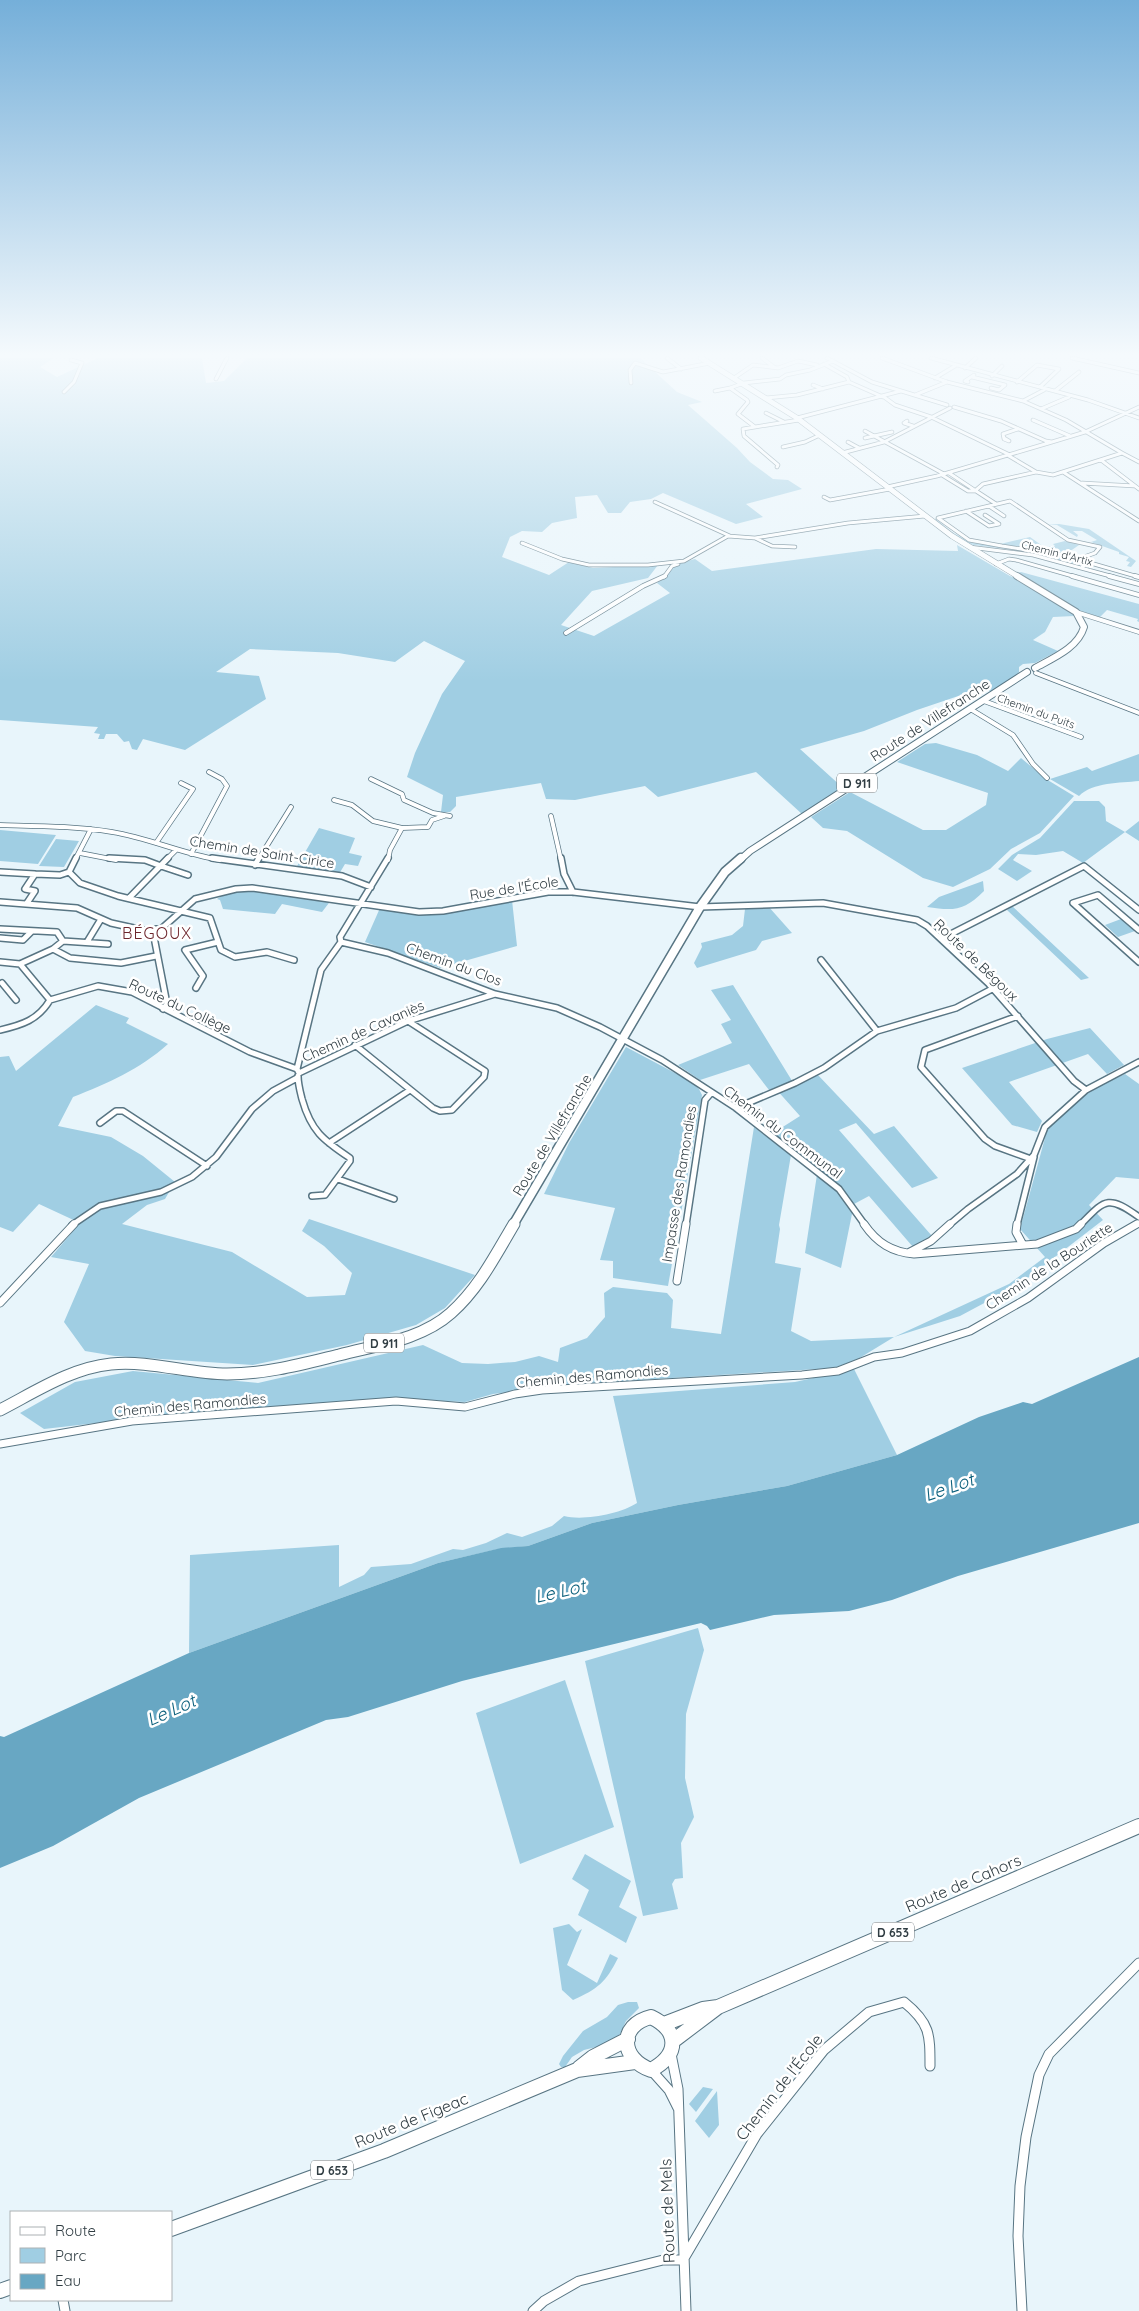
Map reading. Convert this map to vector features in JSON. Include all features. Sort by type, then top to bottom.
[{"type":"main road","points":[[860,466],[969,547],[1076,612],[1084,627],[1081,637],[1035,670],[1025,667],[1024,670],[1027,672]]},
{"type":"main road","name":"Route de Villefranche","points":[[0,1410],[65,1376],[110,1364],[134,1364],[227,1374],[272,1371],[402,1339],[431,1326],[452,1312],[480,1282],[700,907],[725,872],[750,851],[972,710],[1027,672]]},
{"type":"main road","name":"Route de Cahors","points":[[718,2007],[1139,1826]]},
{"type":"main road","name":"D 653","points":[[664,2024],[703,2009],[718,2007]]},
{"type":"main road","name":"D 653","points":[[672,2048],[718,2007]]},
{"type":"main road","points":[[645,2018],[658,2020],[664,2024],[670,2031],[672,2048],[664,2064],[651,2070],[634,2062],[629,2051],[628,2039],[630,2030],[636,2022],[645,2018]]},
{"type":"main road","name":"Route de Figeac","points":[[577,2070],[593,2057],[628,2039]]},
{"type":"main road","name":"Route de Figeac","points":[[172,2229],[384,2151],[577,2070],[634,2062]]},
{"type":"street","points":[[928,466],[968,492],[976,490],[983,484],[1036,472],[1053,474],[1082,466]]},
{"type":"street","points":[[824,497],[830,500],[888,488],[975,466]]},
{"type":"street","points":[[1026,466],[1036,472]]},
{"type":"street","points":[[1109,466],[1139,489]]},
{"type":"street","points":[[1063,472],[1139,521]]},
{"type":"street","points":[[950,473],[996,504]]},
{"type":"street","points":[[1080,483],[1135,486]]},
{"type":"street","points":[[1010,501],[1068,540],[1100,547],[1095,553],[1081,558],[1002,546],[969,540],[938,518],[989,506],[1010,501]]},
{"type":"street","points":[[655,502],[732,536]]},
{"type":"street","points":[[989,506],[1004,516]]},
{"type":"street","points":[[966,511],[989,526],[998,524],[985,515]]},
{"type":"street","points":[[566,633],[643,586],[663,578],[672,566],[712,546],[722,538],[732,536],[755,538],[848,522],[925,516]]},
{"type":"street","points":[[755,538],[772,546],[795,547]]},
{"type":"street","points":[[522,543],[589,566],[648,565],[684,561]]},
{"type":"street","name":"Chemin d'Artix","points":[[969,547],[1010,551],[1139,584]]},
{"type":"street","points":[[996,564],[1009,559],[1016,560],[1139,595]]},
{"type":"street","points":[[1082,568],[1087,562],[1139,577]]},
{"type":"street","points":[[1109,586],[1122,572]]},
{"type":"street","points":[[1076,612],[1139,632]]},
{"type":"street","points":[[1035,670],[1139,713]]},
{"type":"street","name":"Chemin du Puits","points":[[984,701],[1081,737]]},
{"type":"street","points":[[972,710],[1013,735],[1033,764],[1047,778]]},
{"type":"street","points":[[191,854],[228,786],[222,779],[209,772]]},
{"type":"street","points":[[371,779],[402,794],[404,800],[422,809],[450,816]]},
{"type":"street","points":[[156,843],[193,789],[182,783]]},
{"type":"street","points":[[334,800],[352,805],[374,821],[402,828],[428,827],[432,820],[444,816]]},
{"type":"street","points":[[255,864],[291,807]]},
{"type":"street","points":[[551,816],[564,874],[572,892]]},
{"type":"street","name":"Chemin de Saint-Cirice","points":[[0,824],[91,829],[128,834],[191,854],[294,871],[342,876],[371,886]]},
{"type":"street","points":[[312,1196],[320,1197],[325,1195],[350,1162],[350,1158],[310,1127],[298,1074],[321,970],[341,942],[340,937],[387,862],[390,850],[402,828]]},
{"type":"street","points":[[0,872],[60,875],[69,872],[91,829]]},
{"type":"street","points":[[130,897],[176,850]]},
{"type":"street","points":[[80,853],[117,860],[145,860],[188,875]]},
{"type":"street","points":[[941,939],[1084,866],[1139,910]]},
{"type":"street","points":[[69,872],[80,883],[88,886],[210,918],[221,950],[236,958],[267,952],[294,960]]},
{"type":"street","points":[[27,903],[35,891],[25,889],[36,874]]},
{"type":"street","name":"Rue de l'École","points":[[153,934],[162,934],[161,929],[195,899],[236,889],[252,888],[361,902],[419,912],[443,912],[548,892],[572,892],[700,907]]},
{"type":"street","points":[[1139,930],[1098,895],[1073,903],[1139,962]]},
{"type":"street","points":[[0,902],[77,908],[102,919],[153,934],[167,1004],[162,1009]]},
{"type":"street","name":"Route de Bégoux","points":[[700,907],[793,902],[823,903],[917,920],[941,939],[992,989],[1074,1081],[1086,1090]]},
{"type":"street","points":[[87,942],[102,919]]},
{"type":"street","points":[[0,929],[57,932],[63,941]]},
{"type":"street","points":[[0,938],[23,940],[32,931]]},
{"type":"street","points":[[0,962],[20,964],[53,949],[63,941],[108,944]]},
{"type":"street","points":[[196,988],[203,976],[185,950],[218,942]]},
{"type":"street","name":"Chemin du Clos","points":[[341,942],[365,946],[396,955],[495,994],[557,1008],[623,1040]]},
{"type":"street","points":[[53,949],[70,958],[121,963],[156,956]]},
{"type":"street","points":[[821,960],[835,975],[877,1031]]},
{"type":"street","points":[[0,1030],[29,1023],[36,1019],[50,1000],[20,964]]},
{"type":"street","points":[[2,983],[16,1000]]},
{"type":"street","name":"Route du Collège","points":[[50,1000],[98,986],[107,986],[132,992],[162,1009],[298,1074]]},
{"type":"street","points":[[736,1108],[796,1083],[824,1068],[877,1031],[956,1008],[992,989]]},
{"type":"street","name":"Chemin de Cavaniès","points":[[0,1303],[25,1281],[76,1221],[113,1201],[164,1192],[189,1179],[207,1166],[242,1120],[260,1101],[298,1074],[408,1021],[495,994]]},
{"type":"street","points":[[1018,1016],[924,1050],[921,1067],[985,1140],[994,1146],[1033,1157]]},
{"type":"street","points":[[355,1045],[433,1108],[446,1112],[452,1110],[485,1074],[485,1071],[408,1021]]},
{"type":"street","points":[[612,1034],[629,1030]]},
{"type":"street","name":"Chemin du Communal","points":[[623,1040],[662,1060],[736,1108],[839,1189],[873,1237],[887,1248],[906,1254]]},
{"type":"street","points":[[1023,1244],[1018,1239],[1016,1227],[1033,1157],[1045,1127],[1086,1090],[1139,1062]]},
{"type":"street","points":[[329,1143],[410,1090]]},
{"type":"street","name":"Impasse des Ramondies","points":[[677,1281],[705,1100],[711,1093]]},
{"type":"street","points":[[100,1123],[116,1111],[124,1111],[207,1166]]},
{"type":"street","points":[[906,1254],[931,1241],[968,1209],[1017,1174],[1033,1157]]},
{"type":"street","points":[[338,1179],[394,1199]]},
{"type":"street","points":[[906,1254],[1037,1244],[1076,1229],[1101,1204],[1106,1202],[1120,1203],[1139,1217]]},
{"type":"street","name":"Chemin de la Bouriette","points":[[945,1340],[970,1331],[1028,1298],[1104,1243],[1139,1223]]},
{"type":"street","name":"Chemin des Ramondies","points":[[0,1444],[85,1428],[178,1417],[396,1401],[465,1407],[515,1394],[542,1390],[802,1375],[838,1371],[874,1357],[902,1353],[945,1340]]},
{"type":"street","points":[[1022,2311],[1017,2229],[1026,2135],[1041,2066],[1049,2054],[1139,1963]]},
{"type":"street","name":"Chemin de l'École","points":[[683,2260],[757,2134],[824,2050],[869,2012],[904,2002],[922,2015],[929,2032],[930,2066]]},
{"type":"street","name":"Route de Mels","points":[[672,2048],[678,2089],[686,2311]]},
{"type":"street","points":[[651,2070],[669,2090],[679,2110]]},
{"type":"street","points":[[533,2311],[544,2301],[579,2281],[663,2260],[683,2260]]},
{"type":"green space","points":[[0,466],[755,466],[773,479],[788,480],[802,489],[746,504],[763,517],[736,524],[663,493],[651,499],[630,502],[621,513],[608,513],[597,495],[575,497],[577,518],[552,523],[542,532],[522,531],[510,537],[502,557],[549,575],[569,562],[593,568],[658,565],[648,578],[592,591],[561,625],[594,636],[670,593],[657,583],[676,564],[695,559],[712,571],[876,549],[958,551],[957,545],[1010,576],[1038,586],[1018,573],[1021,572],[1139,604],[1139,622],[1137,621],[1138,619],[1107,610],[1100,617],[1080,611],[1074,616],[1053,617],[1045,632],[1033,640],[1058,651],[1035,663],[1023,664],[1019,667],[1019,672],[1011,681],[992,692],[982,688],[917,710],[864,731],[800,749],[842,787],[802,814],[756,772],[658,797],[645,786],[575,800],[546,799],[541,783],[456,797],[456,806],[450,812],[441,812],[443,795],[407,777],[415,753],[442,694],[465,661],[424,641],[395,662],[338,653],[250,649],[216,672],[259,676],[266,699],[185,750],[143,739],[137,750],[132,749],[129,741],[124,742],[117,734],[106,734],[104,739],[98,739],[100,734],[94,733],[98,727],[0,720]]},
{"type":"green space","points":[[936,519],[952,532],[968,541],[1079,559],[1091,555],[1083,564],[1078,564],[1014,550],[966,544],[933,520]]},
{"type":"green space","points":[[1059,524],[1089,529],[1136,561],[1131,567],[1127,566],[1130,562],[1126,561],[1129,557],[1091,542],[1097,540],[1082,531],[1073,531],[1078,535],[1077,537],[1057,525],[1047,525]]},
{"type":"green space","points":[[1030,537],[1044,547],[1055,546],[1053,544],[1065,541],[1079,545],[1069,552],[1063,550],[1062,552],[1064,553],[1061,554],[1000,544]]},
{"type":"green space","points":[[936,743],[977,755],[1008,771],[1021,758],[1046,779],[1074,796],[1040,833],[1011,849],[990,869],[953,887],[923,878],[847,831],[823,828],[811,817],[850,792],[923,830],[946,830],[986,805],[988,793],[897,762],[925,744]]},
{"type":"green space","points":[[1139,754],[1139,781],[1099,786],[1085,791],[1079,796],[1050,779],[1087,767],[1092,771]]},
{"type":"green space","points":[[1074,801],[1099,801],[1105,807],[1106,821],[1125,832],[1083,863],[1063,851],[1036,855],[1018,854],[1013,860],[1032,871],[1017,881],[998,869],[1012,855],[1040,838]]},
{"type":"green space","points":[[1139,821],[1139,841],[1125,832]]},
{"type":"green space","points":[[319,828],[355,838],[349,853],[362,856],[358,866],[345,864],[339,874],[296,868]]},
{"type":"green space","points":[[0,830],[56,835],[38,864],[0,861]]},
{"type":"green space","points":[[56,839],[79,841],[64,867],[39,866]]},
{"type":"green space","points":[[983,881],[984,891],[964,906],[952,909],[927,907],[939,897]]},
{"type":"green space","points":[[245,890],[332,899],[322,912],[282,904],[275,914],[223,909],[220,900],[217,899],[225,894]]},
{"type":"green space","points":[[512,900],[517,946],[440,968],[365,942],[380,908],[410,914],[440,915]]},
{"type":"green space","points":[[768,906],[792,933],[762,941],[756,950],[697,968],[694,963],[702,947],[701,943],[732,935],[743,926],[745,909]]},
{"type":"green space","points":[[1012,906],[1089,978],[1081,980],[1007,910]]},
{"type":"green space","points":[[1121,919],[1135,931],[1118,937],[1105,925]]},
{"type":"green space","points":[[733,985],[794,1084],[817,1074],[874,1134],[894,1126],[938,1178],[912,1188],[856,1123],[839,1130],[932,1236],[913,1247],[869,1196],[854,1204],[841,1268],[805,1253],[818,1168],[792,1149],[779,1225],[775,1263],[801,1268],[791,1331],[811,1341],[894,1337],[858,1359],[834,1368],[575,1384],[493,1394],[465,1402],[401,1399],[167,1415],[44,1429],[20,1413],[75,1382],[133,1371],[258,1383],[423,1345],[462,1363],[515,1362],[539,1356],[558,1362],[560,1348],[587,1338],[605,1317],[604,1293],[613,1287],[667,1293],[673,1300],[671,1328],[721,1334],[754,1127],[767,1137],[800,1116],[775,1088],[769,1090],[749,1064],[700,1080],[678,1065],[732,1043],[721,1024],[731,1020],[711,990]]},
{"type":"green space","points":[[96,1005],[129,1018],[126,1023],[168,1044],[134,1069],[73,1097],[58,1126],[111,1137],[143,1156],[175,1182],[165,1199],[147,1205],[122,1224],[232,1252],[307,1297],[345,1295],[352,1273],[324,1246],[302,1231],[309,1219],[475,1275],[445,1308],[416,1325],[347,1345],[253,1365],[115,1356],[85,1351],[64,1322],[89,1264],[51,1257],[80,1223],[39,1204],[13,1232],[0,1227],[0,1057],[9,1056],[16,1071]]},
{"type":"green space","points":[[1090,1028],[1124,1065],[1107,1074],[1088,1054],[1009,1082],[1042,1121],[1037,1132],[1012,1125],[962,1068],[1047,1039]]},
{"type":"green space","points":[[626,1047],[692,1082],[702,1095],[668,1286],[613,1278],[613,1261],[600,1260],[615,1208],[544,1194],[569,1143]]},
{"type":"green space","points":[[1125,1074],[1139,1084],[1139,1179],[1116,1177],[1089,1205],[1103,1220],[1020,1284],[960,1316],[894,1337],[1009,1284],[1045,1257],[1020,1229],[1048,1127],[1093,1089]]},
{"type":"green space","points":[[854,1369],[897,1455],[787,1486],[678,1505],[592,1523],[528,1546],[498,1549],[438,1563],[189,1653],[190,1555],[339,1545],[339,1587],[364,1575],[371,1567],[411,1564],[453,1549],[463,1550],[486,1543],[507,1533],[522,1537],[552,1526],[564,1516],[581,1518],[611,1513],[637,1503],[613,1396],[795,1382]]},
{"type":"green space","points":[[698,1628],[704,1650],[686,1714],[685,1778],[694,1817],[681,1843],[683,1878],[675,1879],[672,1884],[678,1909],[643,1916],[585,1661]]},
{"type":"green space","points":[[565,1680],[614,1827],[520,1864],[476,1713]]},
{"type":"green space","points":[[585,1854],[631,1881],[619,1907],[637,1917],[626,1943],[578,1915],[589,1890],[572,1879]]},
{"type":"green space","points":[[569,1924],[577,1932],[582,1929],[567,1965],[597,1983],[610,1954],[618,1958],[600,1984],[573,2000],[562,1990],[553,1928]]},
{"type":"green space","points":[[637,2002],[639,2008],[626,2021],[620,2034],[608,2044],[584,2050],[572,2057],[565,2067],[561,2067],[559,2064],[563,2056],[583,2031],[607,2017],[618,2005]]},
{"type":"green space","points":[[703,2087],[713,2089],[696,2112],[689,2104]]},
{"type":"green space","points":[[717,2091],[719,2125],[709,2138],[695,2121]]},
{"type":"water","name":"Le Lot","points":[[1139,1357],[1139,1523],[958,1576],[892,1600],[849,1611],[774,1615],[710,1630],[701,1623],[462,1681],[348,1717],[326,1720],[139,1798],[53,1846],[0,1868],[0,1736],[4,1737],[189,1653],[438,1563],[501,1548],[528,1546],[592,1523],[678,1505],[787,1486],[897,1455],[979,1417],[1023,1402],[1032,1404]]},
{"type":"district","name":"BÉGOUX","points":[[157,933]]}]
